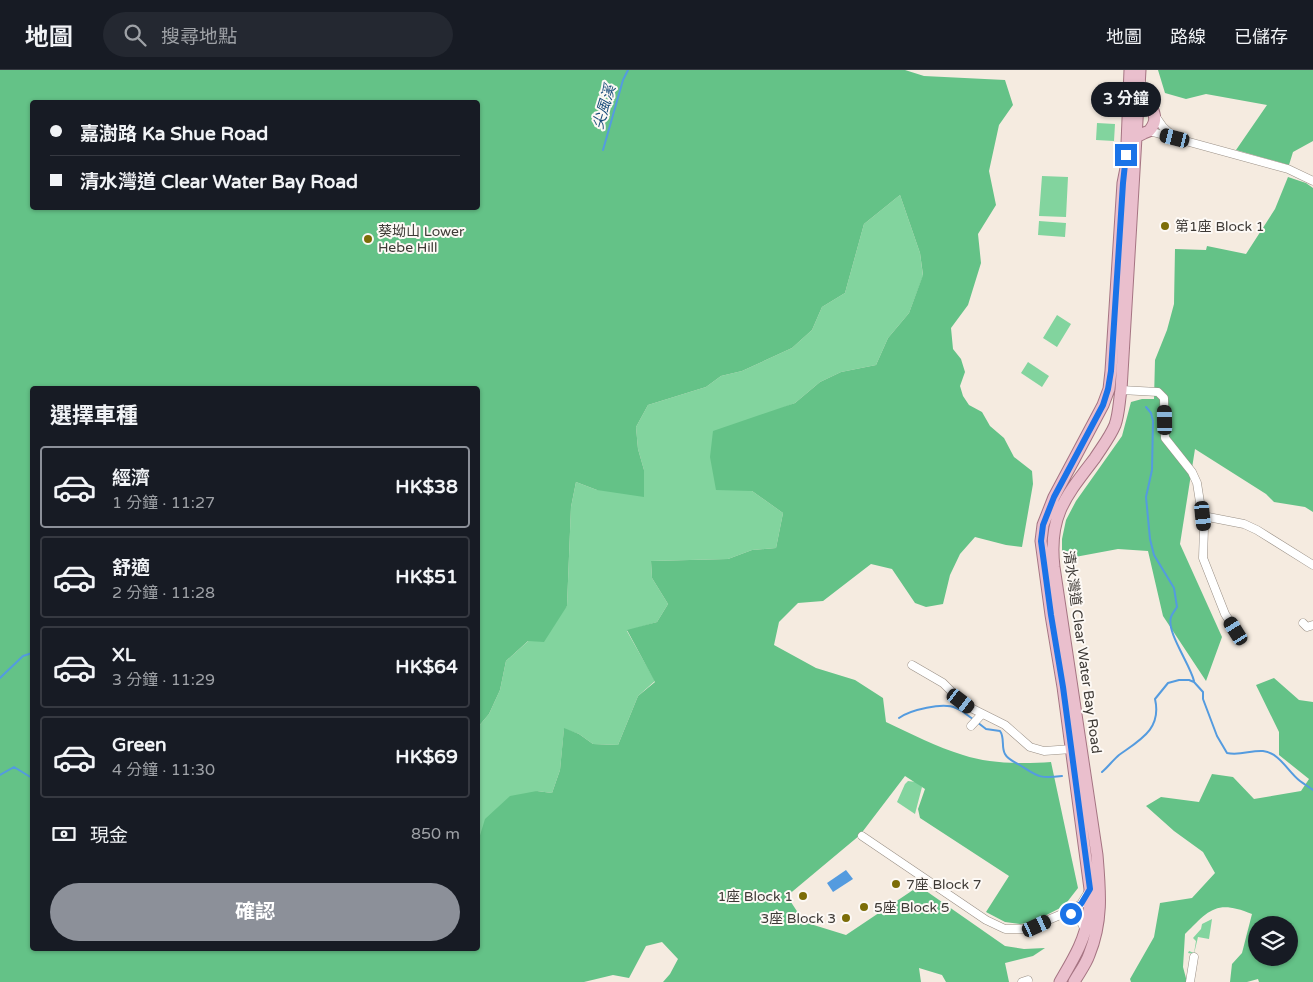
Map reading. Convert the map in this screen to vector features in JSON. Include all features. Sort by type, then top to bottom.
[{"type":"main road","name":"清水灣道 Clear Water Bay Road","points":[[1060,982],[1077,953],[1085,930],[1090,889],[1072,749],[1041,541],[1043,525],[1054,497],[1096,421],[1108,389],[1111,371],[1130,70]]},
{"type":"main road","name":"清水灣道 Clear Water Bay Road","points":[[1074,982],[1089,957],[1095,938],[1100,916],[1100,898],[1097,855],[1054,567],[1052,540],[1055,522],[1061,507],[1070,491],[1108,440],[1117,417],[1121,390],[1140,74]]},
{"type":"main road","points":[[1128,122],[1137,106],[1154,112],[1154,124],[1149,132],[1144,132],[1136,137]]},
{"type":"main road","points":[[1096,421],[1104,427],[1108,426],[1117,417]]},
{"type":"street","points":[[1140,74],[1154,112],[1163,128],[1175,138]]},
{"type":"street","points":[[1149,132],[1288,169],[1313,182]]},
{"type":"street","points":[[1121,390],[1158,392],[1164,398],[1165,438],[1192,472],[1197,483],[1203,516],[1203,558],[1225,614],[1238,634]]},
{"type":"street","points":[[1203,516],[1244,524],[1313,565]]},
{"type":"street","points":[[1303,623],[1307,627],[1313,625]]},
{"type":"street","points":[[912,665],[944,682],[976,721],[1005,725],[1030,747],[1044,752],[1072,749]]},
{"type":"street","points":[[862,836],[995,926],[1011,930],[1027,929],[1066,912],[1081,904],[1090,889]]},
{"type":"street","points":[[1066,912],[1079,918],[1085,930]]},
{"type":"street","points":[[1190,982],[1194,957]]},
{"type":"green space","points":[[0,70],[905,70],[924,76],[1005,80],[1013,105],[999,125],[989,171],[996,205],[978,234],[981,263],[968,305],[951,328],[953,349],[961,359],[965,372],[960,386],[963,396],[969,405],[982,412],[990,426],[1004,438],[1014,457],[1032,471],[1033,484],[1022,547],[975,537],[960,554],[950,575],[943,604],[926,607],[915,603],[892,569],[871,564],[823,601],[798,603],[779,622],[774,645],[816,668],[855,680],[883,698],[886,722],[934,744],[973,758],[995,762],[1051,762],[1078,888],[1064,906],[1033,922],[1020,924],[1005,922],[986,912],[1009,876],[920,818],[918,809],[925,789],[905,776],[860,835],[787,896],[804,922],[846,935],[919,886],[1005,946],[1024,949],[1045,948],[1033,956],[1005,963],[1009,982],[946,982],[942,975],[919,968],[921,982],[663,982],[678,959],[662,942],[646,946],[629,978],[613,975],[584,982],[0,982]]},
{"type":"green space","points":[[1158,70],[1313,70],[1313,141],[1293,152],[1289,165],[1236,150],[1267,105],[1206,94],[1186,99],[1165,93]]},
{"type":"green space","points":[[1097,123],[1115,124],[1114,141],[1096,140]]},
{"type":"green space","points":[[1042,176],[1068,177],[1066,217],[1039,216]]},
{"type":"green space","points":[[1288,177],[1306,183],[1313,188],[1313,512],[1305,507],[1274,502],[1266,494],[1195,449],[1180,544],[1222,637],[1206,681],[1163,616],[1148,551],[1118,549],[1075,557],[1062,553],[1062,539],[1066,520],[1076,501],[1122,436],[1131,402],[1142,399],[1154,399],[1155,360],[1167,330],[1174,304],[1175,249],[1206,250],[1207,246],[1246,254],[1275,209]]},
{"type":"green space","points":[[900,195],[920,253],[923,276],[909,313],[888,338],[876,365],[841,372],[820,382],[795,403],[780,409],[752,491],[783,513],[776,548],[752,550],[728,559],[651,561],[652,578],[668,604],[657,622],[627,631],[655,681],[638,696],[618,745],[593,744],[579,734],[564,729],[560,770],[552,793],[537,791],[480,840],[480,725],[489,714],[500,690],[506,661],[567,606],[571,507],[576,482],[597,490],[644,470],[638,449],[636,427],[648,405],[706,387],[721,376],[742,371],[792,348],[812,330],[822,307],[845,293],[864,224]]},
{"type":"green space","points":[[1039,221],[1066,223],[1065,237],[1038,235]]},
{"type":"green space","points":[[1057,315],[1071,324],[1057,347],[1043,338]]},
{"type":"green space","points":[[1028,362],[1049,376],[1042,387],[1021,373]]},
{"type":"green space","points":[[1274,678],[1299,700],[1313,702],[1313,982],[1259,982],[1258,979],[1247,982],[1230,982],[1232,964],[1242,953],[1248,930],[1248,966],[1298,966],[1298,916],[1251,916],[1252,914],[1230,907],[1221,907],[1207,913],[1185,934],[1183,967],[1187,982],[1131,982],[1130,979],[1154,937],[1160,903],[1192,898],[1215,873],[1203,852],[1174,831],[1146,806],[1161,797],[1199,802],[1212,774],[1233,777],[1254,799],[1301,791],[1309,779],[1279,755],[1279,732],[1256,685]]},
{"type":"green space","points":[[908,781],[916,782],[922,787],[915,814],[897,802]]},
{"type":"green space","points":[[1212,919],[1209,939],[1198,937],[1194,954],[1188,953],[1189,951],[1194,953],[1196,941],[1193,938],[1201,929],[1202,924]]},
{"type":"water","points":[[846,870],[853,879],[833,892],[827,883]]},
{"type":"waterway","name":"尖風溪","points":[[603,150],[623,80],[628,70]]},
{"type":"waterway","points":[[1146,407],[1151,413],[1153,421],[1152,470],[1146,497],[1150,539],[1154,555],[1174,588],[1177,607],[1170,623],[1194,681]]},
{"type":"waterway","points":[[0,678],[23,656],[30,654]]},
{"type":"waterway","points":[[1102,772],[1119,755],[1148,733],[1155,718],[1155,699],[1168,683],[1189,680],[1194,682],[1203,692],[1203,699],[1217,736],[1227,753],[1269,752],[1279,759],[1300,781],[1313,790]]},
{"type":"waterway","points":[[899,718],[918,710],[935,706],[950,706],[973,719]]},
{"type":"waterway","points":[[977,722],[986,729],[1000,731],[1004,751],[1013,761],[1038,776],[1062,776]]},
{"type":"waterway","points":[[0,775],[14,767],[30,777]]},
{"type":"place","name":"第1座 Block 1","points":[[1165,226]]},
{"type":"place","name":"葵坳山 Lower Hebe Hill","points":[[368,239]]},
{"type":"place","name":"7座 Block 7","points":[[896,884]]},
{"type":"place","name":"1座 Block 1","points":[[803,896]]},
{"type":"place","name":"5座 Block 5","points":[[864,907]]},
{"type":"place","name":"3座 Block 3","points":[[846,918]]},
{"type":"route","points":[[1071,914],[1066,912],[1081,904],[1090,889],[1041,541],[1043,525],[1054,497],[1096,421],[1108,389],[1111,371],[1126,155]]}]
